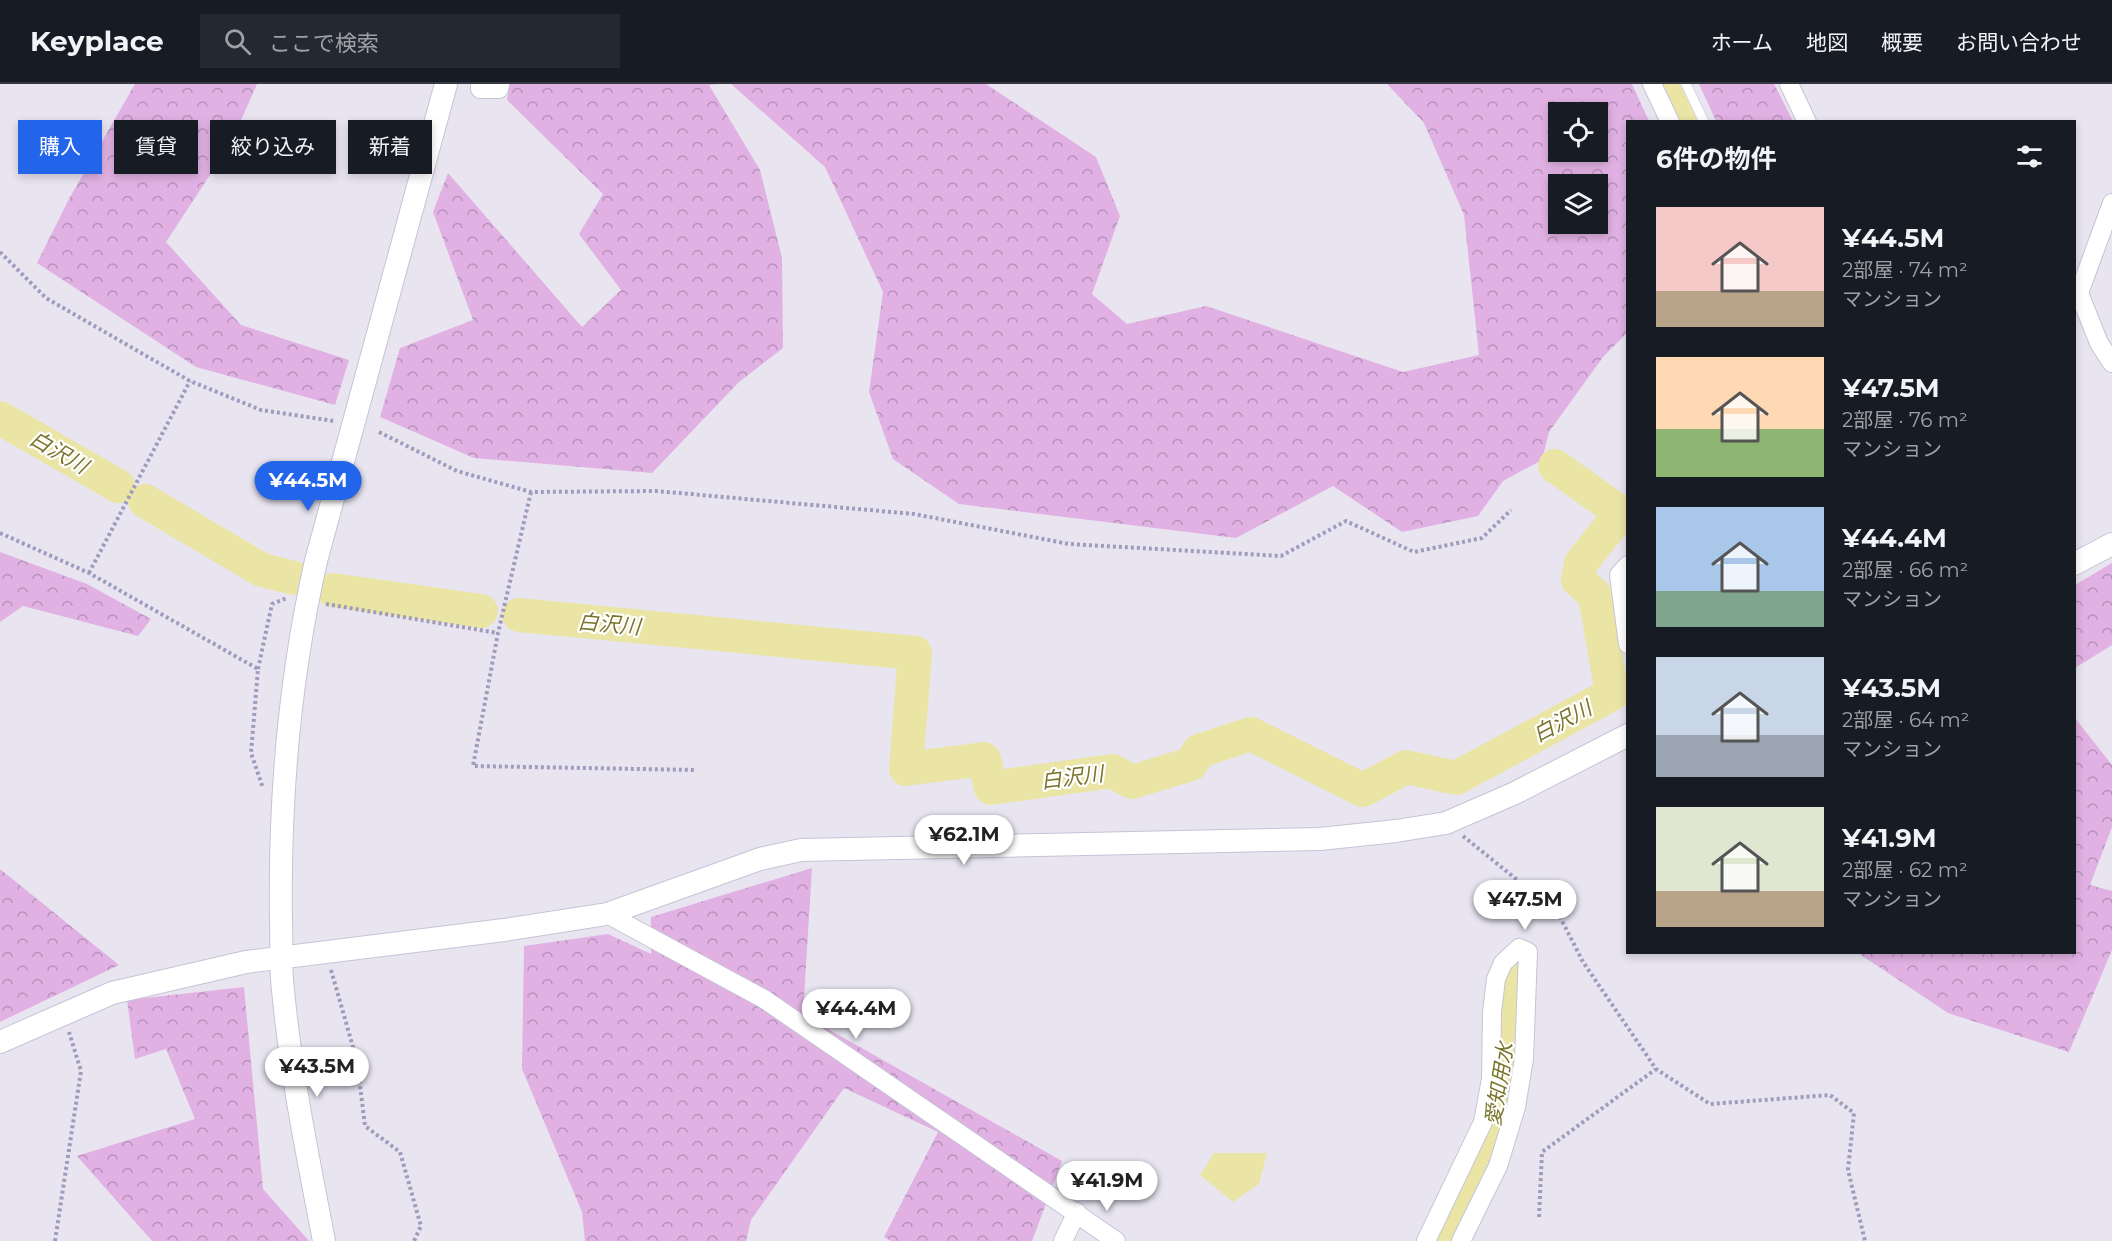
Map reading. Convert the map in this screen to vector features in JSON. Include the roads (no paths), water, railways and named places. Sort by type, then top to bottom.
[{"type":"street","points":[[324,1241],[295,1092],[280,959],[281,821],[292,690],[306,602],[350,431],[446,84]]},
{"type":"street","points":[[480,84],[480,89],[499,89],[500,84]]},
{"type":"street","points":[[1652,84],[1669,120]]},
{"type":"street","points":[[1789,84],[1806,120]]},
{"type":"street","points":[[2112,203],[2079,293],[2099,343],[2112,363]]},
{"type":"street","points":[[2076,563],[2112,544]]},
{"type":"street","points":[[1626,567],[1619,575],[1626,629]]},
{"type":"street","points":[[0,1042],[112,993],[246,962],[504,930],[607,914],[760,860],[801,850],[1320,839],[1446,823],[1515,793],[1626,736]]},
{"type":"street","points":[[607,914],[764,999],[1077,1212],[1116,1241]]},
{"type":"street","points":[[1426,1241],[1483,1122],[1491,1079],[1492,1012],[1496,979],[1503,963],[1519,948],[1528,952],[1528,977],[1524,1059],[1516,1107],[1497,1166],[1461,1241]]},
{"type":"street","points":[[1063,1241],[1077,1212]]},
{"type":"lane","points":[[1686,84],[1703,120]]},
{"type":"waterway","name":"愛知用水","points":[[1669,84],[1686,120]]},
{"type":"waterway","name":"白沢川","points":[[0,418],[118,486]]},
{"type":"waterway","name":"白沢川","points":[[519,615],[915,653],[906,769],[984,759],[991,788],[1112,771],[1132,782],[1191,764],[1199,751],[1251,734],[1363,790],[1406,767],[1456,778],[1612,694],[1595,595],[1578,580],[1581,563],[1621,513],[1555,466]]},
{"type":"waterway","name":"白沢川","points":[[145,501],[262,570],[294,578]]},
{"type":"waterway","name":"白沢川","points":[[333,590],[481,611]]},
{"type":"waterway","name":"愛知用水","points":[[1441,1241],[1477,1171],[1498,1116],[1506,1063],[1508,988],[1521,954]]}]
